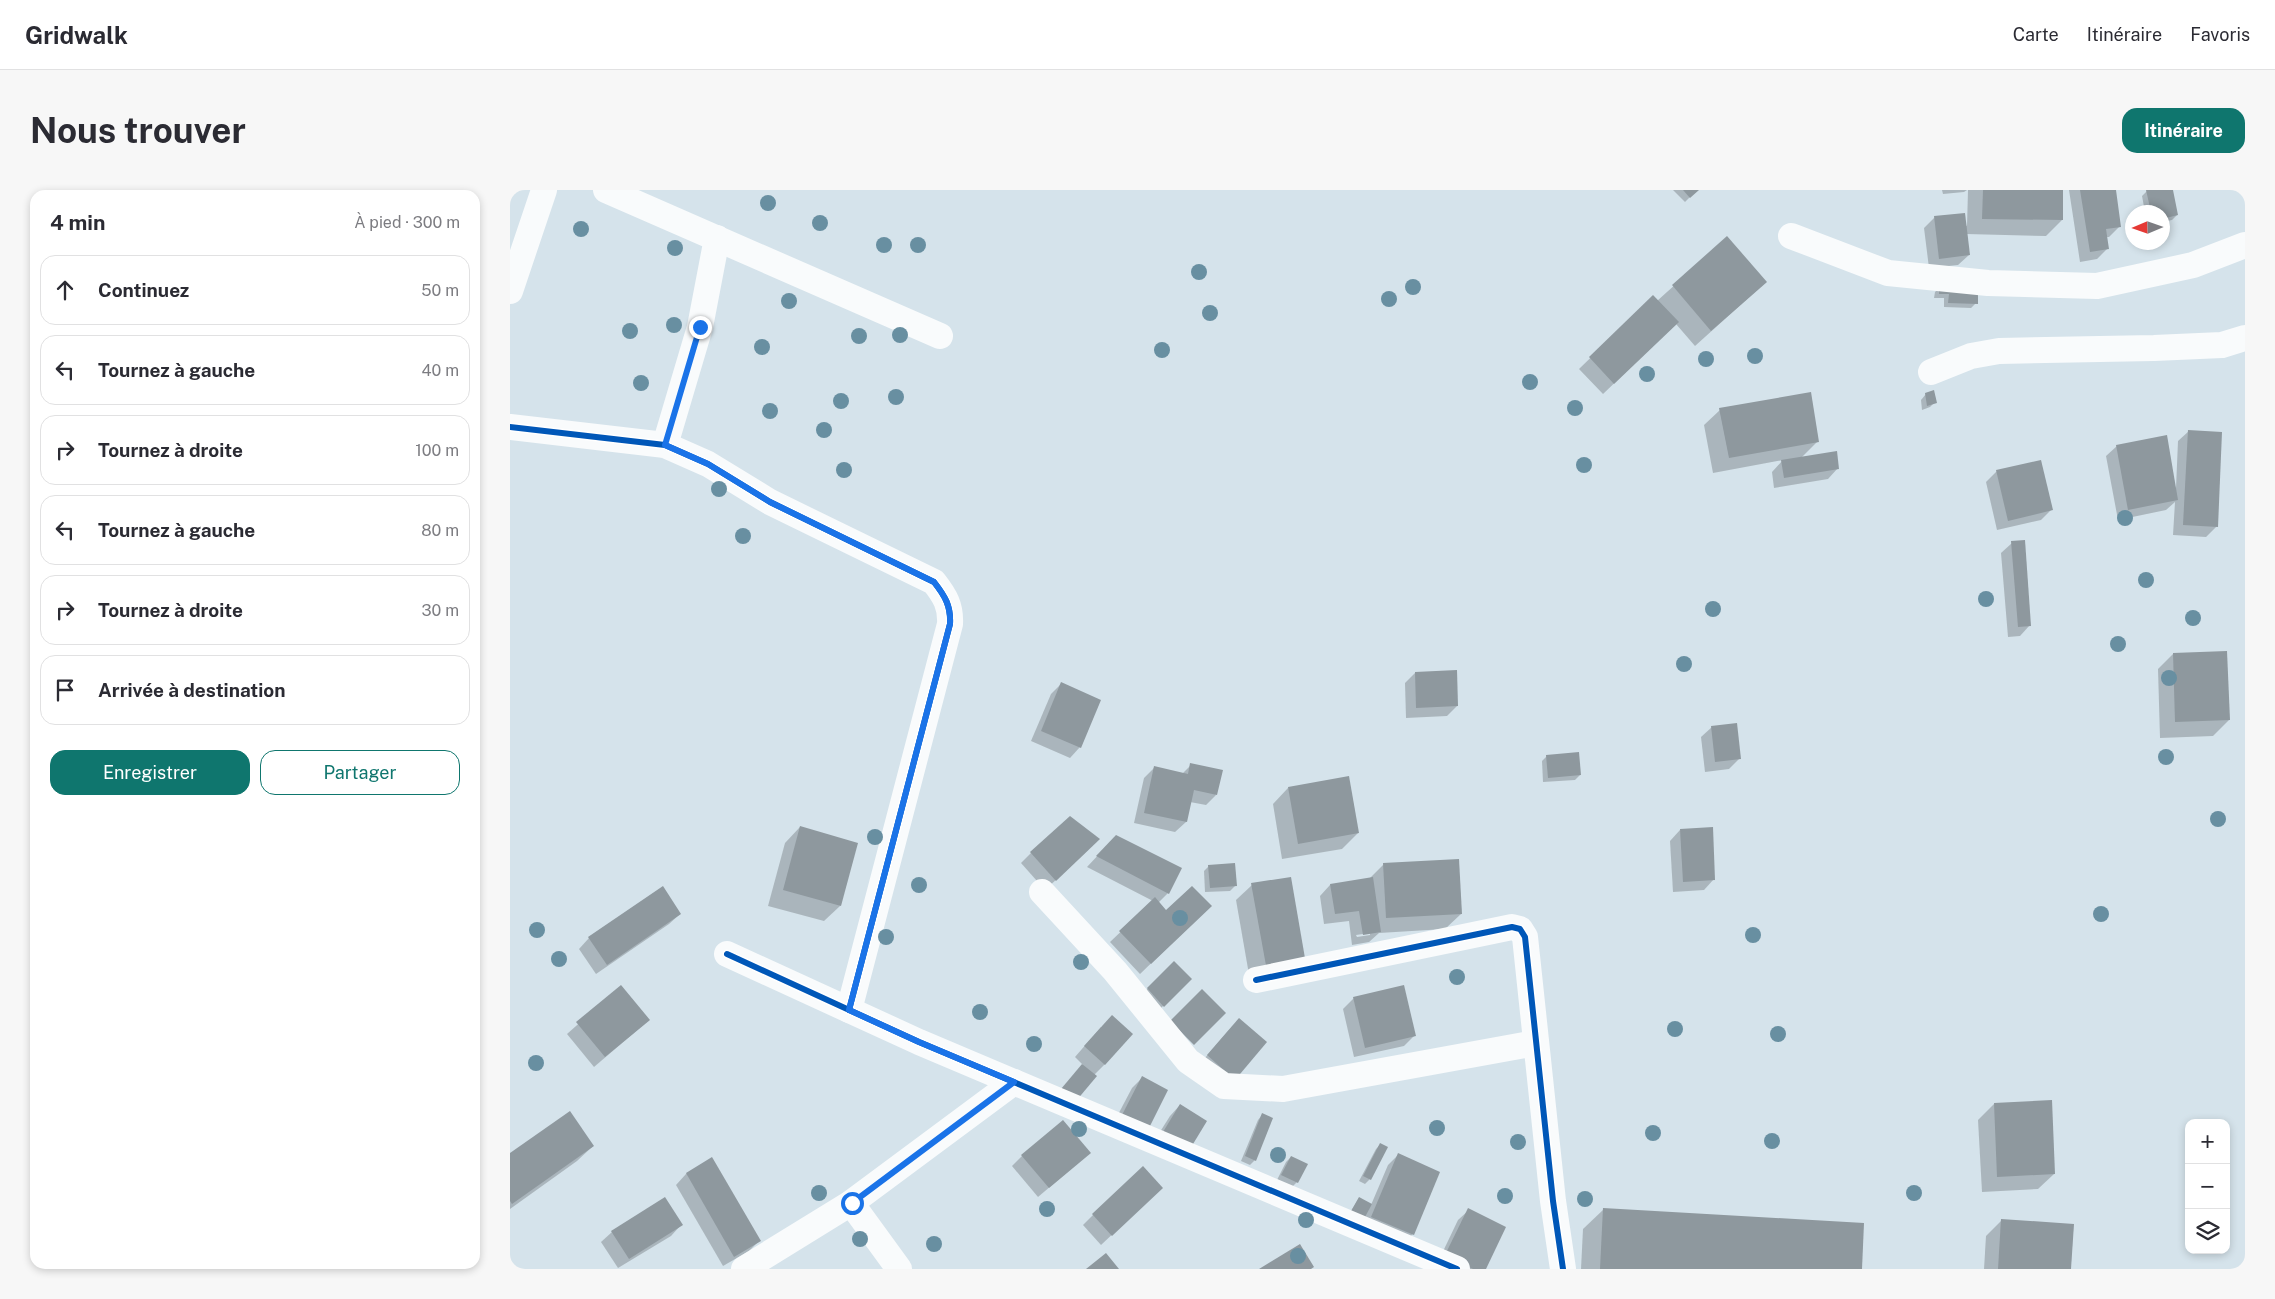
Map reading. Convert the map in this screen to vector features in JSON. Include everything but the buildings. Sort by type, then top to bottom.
[{"type":"street","points":[[510,291],[544,190]]},
{"type":"street","points":[[606,190],[940,336]]},
{"type":"street","points":[[1791,236],[1888,273],[1988,283],[2097,286],[2193,265],[2245,245]]},
{"type":"street","points":[[665,445],[700,327],[717,238]]},
{"type":"street","points":[[1931,372],[1971,356],[1999,351],[2212,345],[2245,338]]},
{"type":"street","points":[[510,426],[665,445],[708,464],[770,502],[934,582],[946,597],[951,610],[948,633],[849,1010]]},
{"type":"street","points":[[1042,892],[1115,971],[1188,1061],[1224,1086],[1282,1089],[1536,1043]]},
{"type":"street","points":[[1256,980],[1512,927],[1520,929],[1524,937],[1553,1202],[1563,1269]]},
{"type":"street","points":[[727,954],[919,1042],[1457,1269]]},
{"type":"street","points":[[744,1269],[852,1203],[1014,1082]]},
{"type":"street","points":[[852,1203],[899,1269]]},
{"type":"cycle path","points":[[510,427],[665,445],[708,464],[770,502],[934,582],[944,597],[948,606],[950,624],[849,1010]]},
{"type":"cycle path","points":[[1256,980],[1512,927],[1520,929],[1525,937],[1553,1201],[1563,1269]]},
{"type":"cycle path","points":[[727,954],[919,1042],[1457,1269]]},
{"type":"route","points":[[700,327],[665,445],[708,464],[770,502],[934,582],[946,597],[951,610],[950,624],[923,731],[849,1010],[1014,1082],[852,1203]]}]
